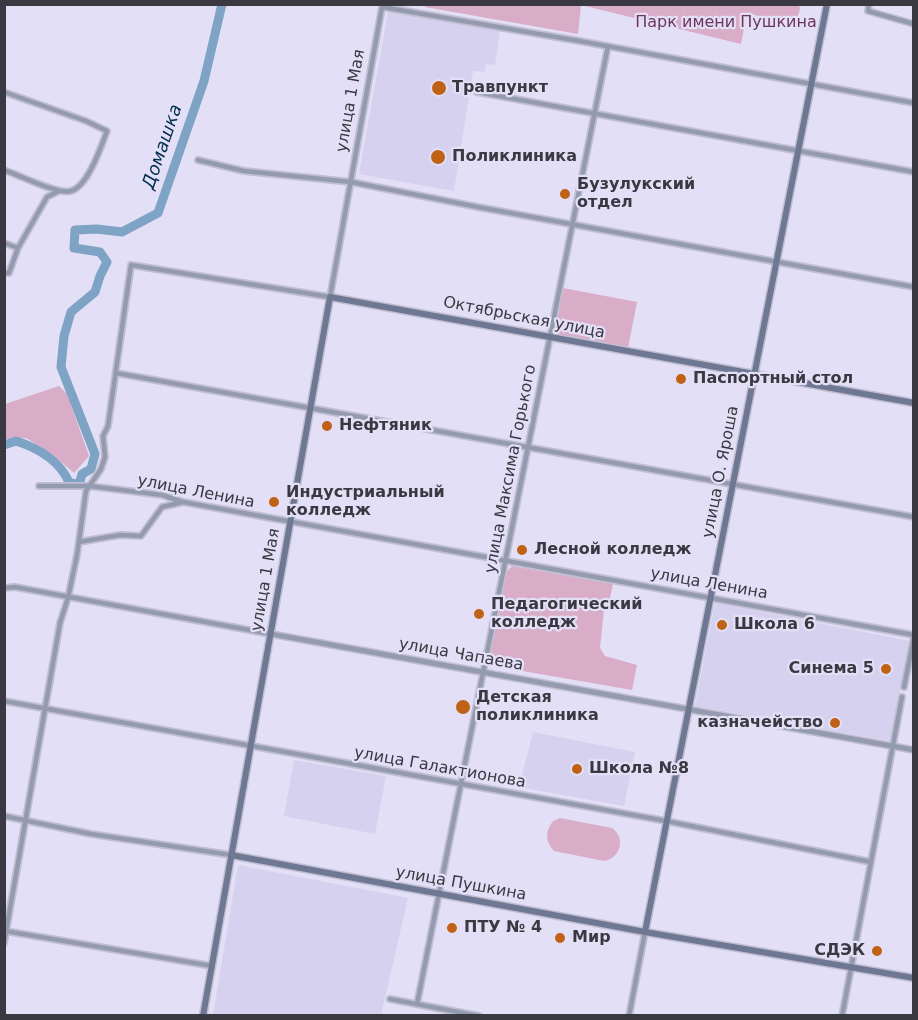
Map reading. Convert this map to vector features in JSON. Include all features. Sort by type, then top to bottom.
[{"type":"main road","name":"улица О. Яроша","points":[[645,932],[827,4]]},
{"type":"main road","name":"Октябрьская улица","points":[[330,297],[914,403]]},
{"type":"main road","name":"улица 1 Мая","points":[[203,1016],[330,297]]},
{"type":"main road","name":"улица Пушкина","points":[[231,855],[645,932],[914,978]]},
{"type":"street","name":"улица 1 Мая","points":[[330,297],[382,7],[608,46]]},
{"type":"street","points":[[868,8],[914,24]]},
{"type":"street","points":[[608,46],[914,103]]},
{"type":"street","name":"улица Максима Горького","points":[[417,1004],[608,46]]},
{"type":"street","points":[[4,92],[86,121],[107,131],[91,170],[77,188],[69,192],[59,191],[4,170]]},
{"type":"street","points":[[477,92],[914,172]]},
{"type":"street","points":[[198,160],[244,171],[351,182],[914,287]]},
{"type":"street","points":[[4,273],[9,273],[18,248],[47,197],[59,191]]},
{"type":"street","points":[[4,243],[18,248]]},
{"type":"street","name":"Октябрьская улица","points":[[116,373],[131,265],[330,297]]},
{"type":"street","points":[[4,943],[60,623],[68,598],[86,491],[101,469],[105,457],[103,436],[108,426],[116,373],[914,517]]},
{"type":"street","name":"улица Ленина","points":[[39,486],[89,486],[162,495],[183,502],[710,596],[914,636]]},
{"type":"street","points":[[79,542],[120,535],[141,536],[162,507],[183,502]]},
{"type":"street","name":"улица Чапаева","points":[[4,588],[15,587],[914,750]]},
{"type":"street","points":[[904,687],[914,636]]},
{"type":"street","points":[[842,1016],[902,697]]},
{"type":"street","name":"улица Галактионова","points":[[4,701],[666,821],[871,862]]},
{"type":"street","name":"улица Пушкина","points":[[4,816],[91,834],[231,855]]},
{"type":"street","points":[[5,932],[212,966]]},
{"type":"street","name":"улица О. Яроша","points":[[629,1016],[645,932]]},
{"type":"street","points":[[390,999],[479,1016]]},
{"type":"shaded area","points":[[388,12],[500,30],[495,65],[486,64],[484,72],[473,71],[454,191],[359,174]]},
{"type":"shaded area","points":[[715,603],[910,641],[890,741],[695,706]]},
{"type":"shaded area","name":"Школа №8","points":[[533,732],[635,752],[624,806],[519,787]]},
{"type":"shaded area","points":[[294,760],[386,776],[375,834],[284,816]]},
{"type":"shaded area","points":[[238,865],[408,898],[381,1015],[213,1015]]},
{"type":"green space","name":"Парк имени Пушкина","points":[[799,4],[800,9],[795,25],[747,13],[741,44],[581,5],[578,34],[425,7],[425,5]]},
{"type":"green space","points":[[563,288],[637,302],[628,348],[554,334]]},
{"type":"green space","points":[[59,386],[67,394],[89,456],[74,473],[52,454],[26,438],[5,439],[5,404]]},
{"type":"green space","points":[[512,566],[613,584],[608,607],[604,609],[600,648],[605,656],[637,665],[632,690],[488,665],[507,571]]},
{"type":"green space","points":[[560,818],[612,828],[619,837],[618,852],[604,861],[554,851],[549,844],[547,833],[553,821]]},
{"type":"waterway","name":"Домашка","points":[[4,445],[16,441],[40,451],[60,467],[69,482],[79,485],[82,474],[91,469],[95,454],[61,367],[64,336],[71,312],[95,292],[107,262],[100,252],[74,248],[75,230],[97,229],[122,232],[158,213],[204,81],[222,4]]},
{"type":"place","name":"Травпункт","points":[[439,88]]},
{"type":"place","name":"Поликлиника","points":[[438,157]]},
{"type":"place","name":"Бузулукский отдел","points":[[565,194]]},
{"type":"place","name":"Паспортный стол","points":[[681,379]]},
{"type":"place","name":"Нефтяник","points":[[327,426]]},
{"type":"place","name":"Индустриальный колледж","points":[[274,502]]},
{"type":"place","name":"Лесной колледж","points":[[522,550]]},
{"type":"place","name":"Педагогический колледж","points":[[479,614]]},
{"type":"place","name":"Школа 6","points":[[722,625]]},
{"type":"place","name":"Синема 5","points":[[886,669]]},
{"type":"place","name":"Детская поликлиника","points":[[463,707]]},
{"type":"place","name":"казначейство","points":[[835,723]]},
{"type":"place","name":"Школа №8","points":[[577,769]]},
{"type":"place","name":"ПТУ № 4","points":[[452,928]]},
{"type":"place","name":"Мир","points":[[560,938]]},
{"type":"place","name":"СДЭК","points":[[877,951]]}]
